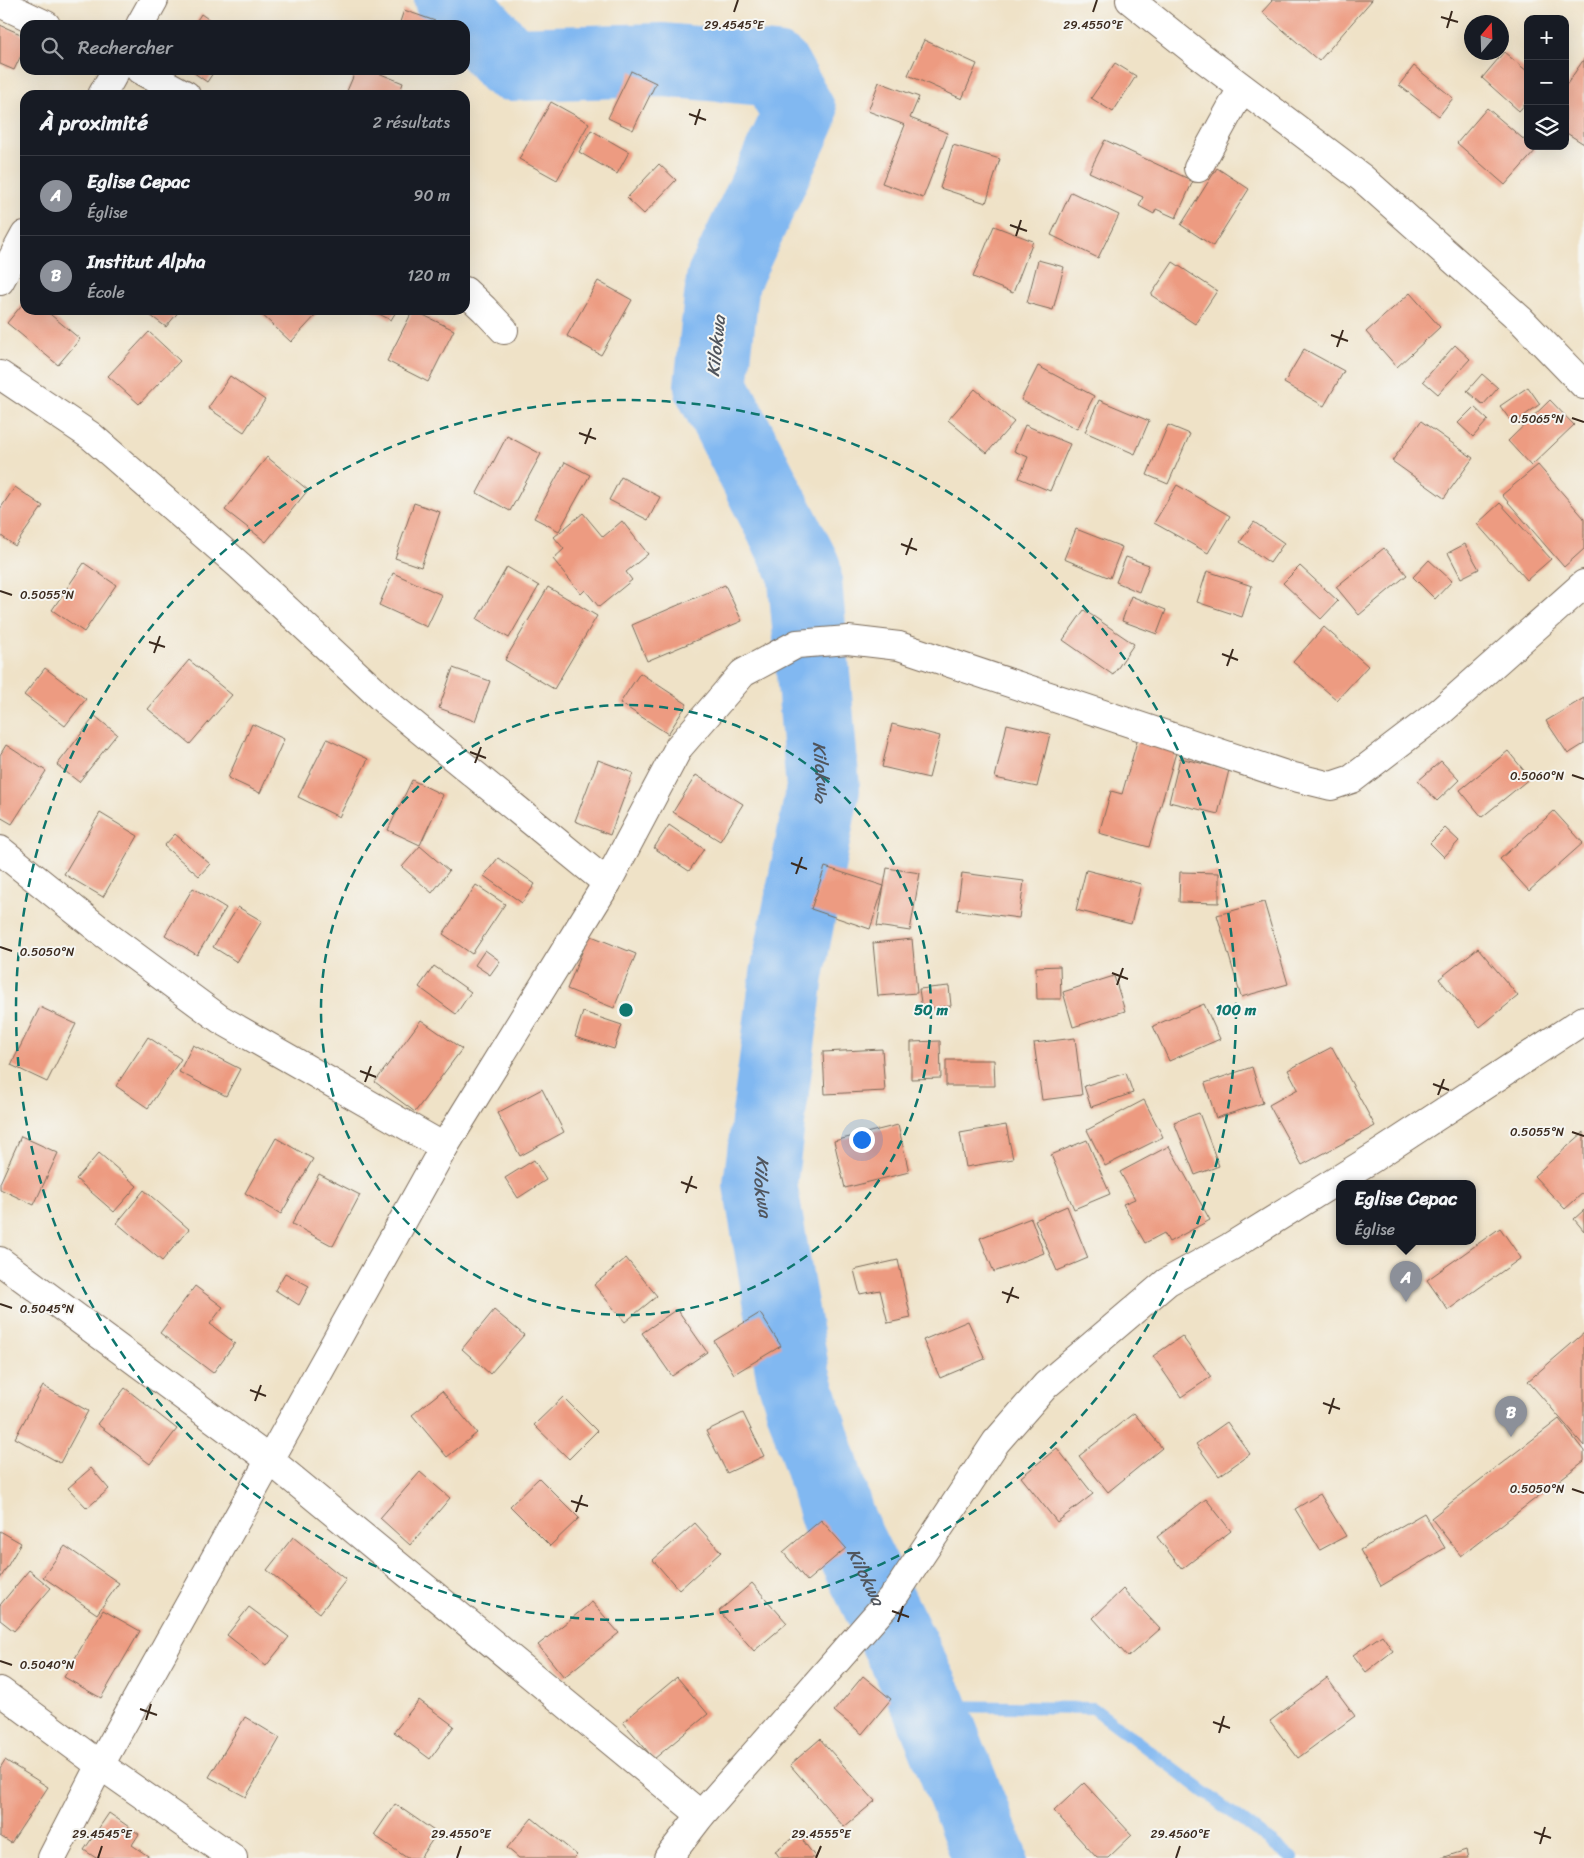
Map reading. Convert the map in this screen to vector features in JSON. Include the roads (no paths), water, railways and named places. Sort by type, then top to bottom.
[{"type":"street","points":[[143,20],[154,0]]},
{"type":"street","points":[[1130,0],[1242,88],[1362,178],[1521,320],[1584,385]]},
{"type":"street","points":[[0,2],[36,20]]},
{"type":"street","points":[[105,90],[113,75]]},
{"type":"street","points":[[149,75],[177,90]]},
{"type":"street","points":[[1198,168],[1242,88]]},
{"type":"street","points":[[0,281],[20,244]]},
{"type":"street","points":[[470,295],[504,330]]},
{"type":"street","points":[[0,375],[91,436],[240,566],[386,702],[607,883]]},
{"type":"street","points":[[52,1858],[100,1765],[271,1461],[444,1147],[607,883],[679,747],[742,673],[797,644],[848,640],[899,646],[1286,775],[1331,786],[1352,779],[1389,753],[1440,712],[1584,584]]},
{"type":"street","points":[[0,850],[106,935],[220,1019],[444,1147]]},
{"type":"street","points":[[1338,1180],[1584,1020]]},
{"type":"street","points":[[668,1858],[701,1815],[882,1609],[1003,1435],[1046,1385],[1167,1282],[1230,1248],[1336,1181]]},
{"type":"street","points":[[0,1260],[271,1461],[701,1815]]},
{"type":"street","points":[[0,1690],[100,1765],[233,1858]]},
{"type":"waterway","name":"Kilokwa","points":[[451,0],[469,20]]},
{"type":"waterway","name":"Kilokwa","points":[[470,21],[510,64],[663,60],[775,70],[800,115],[723,280],[711,386],[804,569],[823,788],[787,975],[760,1184],[793,1375],[840,1525],[930,1706],[990,1858]]},
{"type":"waterway","points":[[930,1706],[1093,1708],[1292,1858]]},
{"type":"place","name":"Eglise Cepac","points":[[1406,1302]]},
{"type":"place","name":"Institut Alpha","points":[[1511,1437]]}]
